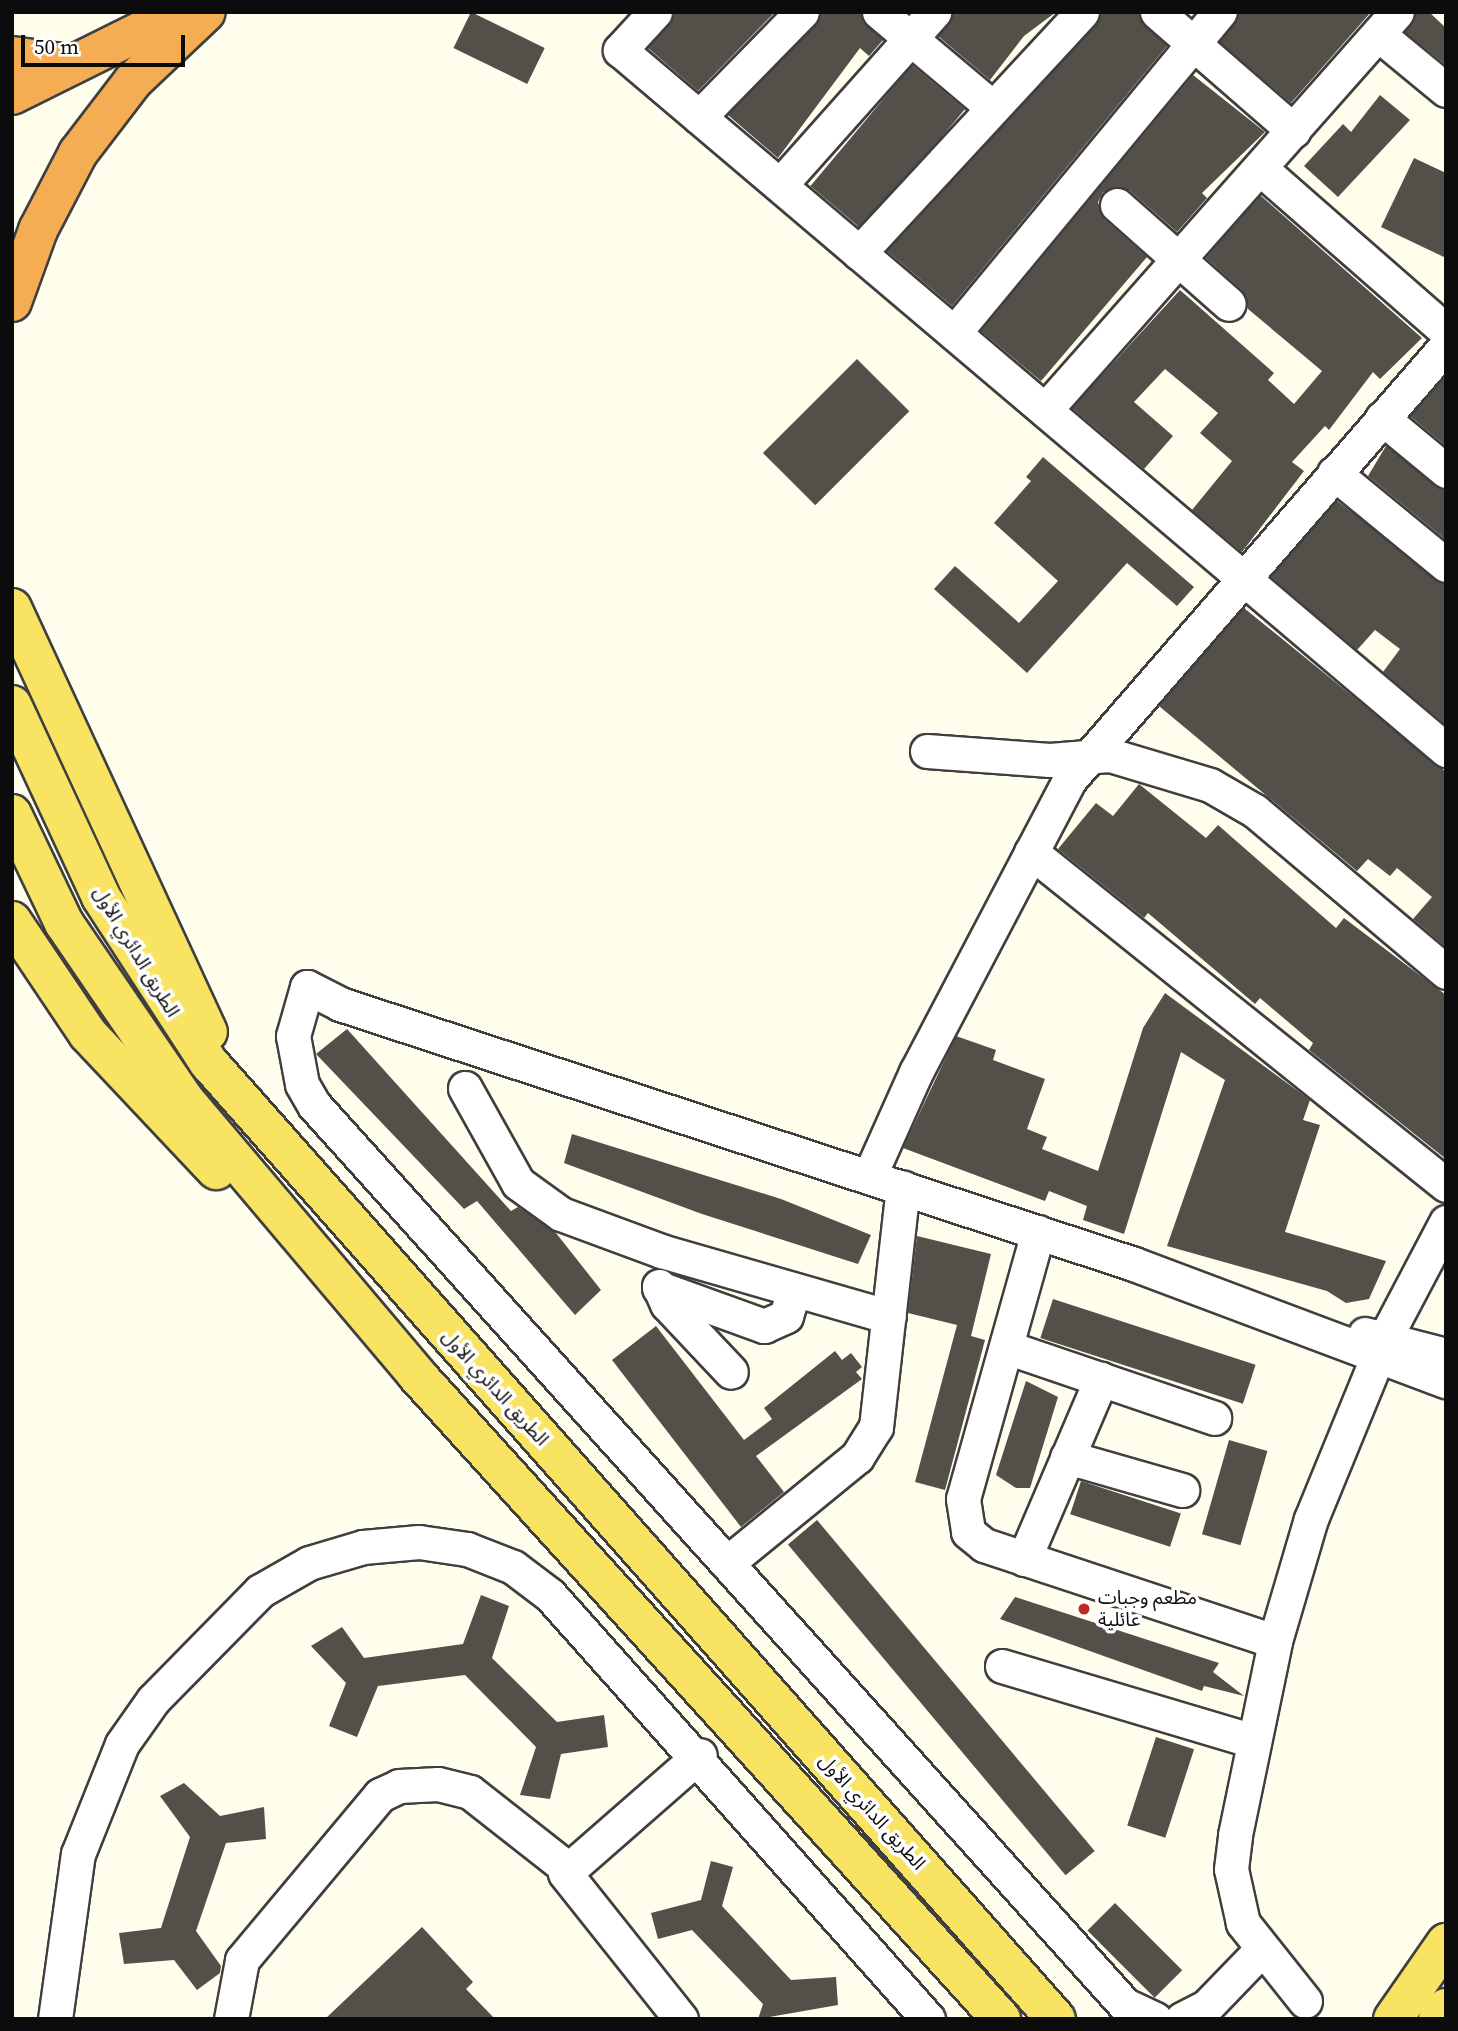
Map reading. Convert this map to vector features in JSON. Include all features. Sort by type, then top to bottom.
[{"type":"highway","points":[[12,95],[69,64],[179,12]]},
{"type":"highway","points":[[12,302],[38,230],[78,153],[133,81],[206,12]]},
{"type":"highway","points":[[12,56],[69,64]]},
{"type":"main road","points":[[12,608],[243,1104]]},
{"type":"main road","name":"الطريق الدائري الأول","points":[[12,705],[50,796],[128,946],[243,1104],[1056,2019]]},
{"type":"main road","points":[[12,814],[64,923],[114,1003],[293,1232],[1001,2019]]},
{"type":"main road","points":[[12,921],[122,1076],[206,1161],[293,1232]]},
{"type":"main road","points":[[1393,2019],[1446,1943]]},
{"type":"main road","points":[[1438,2019],[1446,2008]]},
{"type":"street","points":[[655,12],[620,50],[1446,750]]},
{"type":"street","points":[[699,117],[802,12]]},
{"type":"street","points":[[879,12],[910,41],[993,108]]},
{"type":"street","points":[[780,186],[933,12]]},
{"type":"street","points":[[859,253],[1082,12]]},
{"type":"street","points":[[1157,12],[1294,131]]},
{"type":"street","points":[[954,333],[1220,12]]},
{"type":"street","points":[[1045,410],[1388,23],[1446,90]]},
{"type":"street","points":[[1261,169],[1446,331]]},
{"type":"street","points":[[1117,205],[1229,303]]},
{"type":"street","points":[[869,1177],[1031,852],[1086,757],[1446,346]]},
{"type":"street","points":[[1382,418],[1446,471]]},
{"type":"street","points":[[1334,473],[1446,565]]},
{"type":"street","points":[[927,751],[1134,760],[1233,797],[1446,972]]},
{"type":"street","points":[[1031,852],[1446,1185]]},
{"type":"street","points":[[1155,2019],[1125,2005],[314,1105],[295,1060],[296,1012],[307,987],[340,1003],[1038,1232],[1338,1336],[1382,1347],[1446,1355]]},
{"type":"street","points":[[465,1088],[518,1183],[537,1201],[661,1251],[889,1317]]},
{"type":"street","points":[[727,1563],[869,1443],[881,1412],[903,1188]]},
{"type":"street","points":[[1305,2001],[1260,1951],[1239,1911],[1231,1869],[1254,1741],[1276,1641],[1311,1519],[1382,1347],[1446,1222]]},
{"type":"street","points":[[1038,1232],[961,1509],[975,1540],[1024,1559],[1276,1641]]},
{"type":"street","points":[[661,1251],[659,1288],[731,1371]]},
{"type":"street","points":[[659,1288],[764,1326],[786,1316],[794,1290]]},
{"type":"street","points":[[1006,1347],[1214,1418]]},
{"type":"street","points":[[1382,1347],[1446,1381]]},
{"type":"street","points":[[1024,1559],[1101,1379]]},
{"type":"street","points":[[1067,1457],[1182,1490]]},
{"type":"street","points":[[55,2019],[78,1854],[122,1744],[224,1621],[309,1563],[363,1548],[419,1542],[467,1549],[513,1567],[550,1595],[700,1755],[927,2018]]},
{"type":"street","points":[[1002,1666],[1254,1741]]},
{"type":"street","points":[[567,1868],[700,1755]]},
{"type":"street","points":[[231,2019],[242,1960],[380,1795],[399,1786],[438,1784],[470,1792],[567,1868],[568,1882],[681,2019]]},
{"type":"street","points":[[1182,2019],[1206,2007],[1260,1951]]},
{"type":"building","points":[[471,12],[545,48],[527,84],[453,48]]},
{"type":"building","points":[[674,12],[775,12],[698,91],[648,48]]},
{"type":"building","points":[[821,12],[860,12],[883,40],[869,56],[860,48],[778,158],[728,115],[816,25]]},
{"type":"building","points":[[953,12],[1056,12],[1024,36],[990,80],[938,36]]},
{"type":"building","points":[[1101,12],[1138,12],[1167,46],[952,306],[887,251],[1096,25]]},
{"type":"building","points":[[1239,12],[1371,12],[1291,103],[1220,42]]},
{"type":"building","points":[[1416,12],[1429,12],[1446,28],[1446,65],[1405,32]]},
{"type":"building","points":[[912,65],[965,109],[863,230],[810,186]]},
{"type":"building","points":[[1193,75],[1265,132],[1202,193],[1207,198],[1177,232],[1129,190],[1103,192],[1098,202],[1104,219],[1147,257],[1041,381],[981,331]]},
{"type":"building","points":[[1380,95],[1410,120],[1338,197],[1304,166],[1343,124],[1351,132]]},
{"type":"building","points":[[1414,158],[1446,173],[1446,258],[1381,227]]},
{"type":"building","points":[[1260,195],[1422,338],[1380,379],[1373,372],[1329,430],[1325,426],[1292,462],[1304,471],[1242,552],[1192,510],[1232,461],[1200,433],[1218,413],[1165,369],[1134,402],[1173,436],[1144,469],[1072,408],[1180,290],[1274,373],[1268,380],[1294,404],[1322,371],[1248,309],[1242,290],[1206,258]]},
{"type":"building","points":[[857,359],[909,411],[815,505],[763,453]]},
{"type":"building","points":[[1446,376],[1446,446],[1410,416]]},
{"type":"building","points":[[1386,446],[1446,490],[1446,540],[1368,476]]},
{"type":"building","points":[[1043,457],[1194,587],[1177,606],[1127,563],[1027,673],[934,589],[955,566],[1019,623],[1058,581],[994,523],[1031,481],[1026,477]]},
{"type":"building","points":[[1337,501],[1446,584],[1446,725],[1383,672],[1400,649],[1375,630],[1357,650],[1271,577]]},
{"type":"building","points":[[1244,608],[1446,772],[1446,947],[1413,919],[1432,897],[1397,868],[1390,876],[1368,859],[1357,871],[1159,706]]},
{"type":"building","points":[[1139,784],[1206,838],[1218,825],[1336,928],[1344,918],[1446,995],[1446,1159],[1309,1050],[1313,1043],[1260,998],[1255,1004],[1148,913],[1144,918],[1058,849],[1096,803],[1113,816]]},
{"type":"building","points":[[1165,993],[1310,1100],[1303,1120],[1320,1125],[1285,1232],[1386,1261],[1369,1299],[1346,1303],[1327,1291],[1167,1246],[1225,1080],[1181,1052],[1124,1234],[1083,1220],[1087,1206],[1049,1191],[1045,1201],[903,1148],[956,1036],[996,1050],[993,1060],[1045,1079],[1027,1129],[1047,1137],[1042,1149],[1098,1171],[1143,1028]]},
{"type":"building","points":[[347,1029],[511,1211],[518,1207],[556,1233],[601,1290],[575,1315],[477,1201],[464,1209],[316,1054]]},
{"type":"building","points":[[572,1134],[781,1199],[871,1235],[858,1264],[702,1214],[564,1163]]},
{"type":"building","points":[[917,1236],[991,1254],[971,1336],[985,1340],[945,1490],[915,1482],[957,1325],[908,1313]]},
{"type":"building","points":[[1053,1299],[1256,1365],[1243,1404],[1040,1338]]},
{"type":"building","points":[[656,1326],[744,1440],[772,1419],[764,1408],[835,1351],[842,1360],[851,1353],[862,1367],[856,1372],[862,1379],[756,1456],[784,1492],[741,1527],[612,1360]]},
{"type":"building","points":[[1026,1381],[1058,1397],[1030,1488],[1016,1488],[996,1475]]},
{"type":"building","points":[[1229,1440],[1267,1451],[1240,1545],[1202,1534]]},
{"type":"building","points":[[1081,1481],[1181,1513],[1170,1547],[1070,1514]]},
{"type":"building","points":[[817,1520],[1095,1851],[1066,1875],[788,1544]]},
{"type":"building","points":[[481,1595],[509,1606],[492,1658],[557,1722],[604,1715],[608,1747],[561,1754],[550,1799],[520,1795],[536,1747],[465,1675],[378,1686],[357,1737],[329,1726],[346,1683],[311,1646],[342,1627],[364,1658],[463,1644]]},
{"type":"building","points":[[1015,1597],[1219,1663],[1213,1672],[1244,1696],[1204,1686],[1202,1691],[1000,1619]]},
{"type":"building","points":[[1156,1737],[1194,1749],[1165,1838],[1127,1825]]},
{"type":"building","points":[[184,1783],[220,1816],[264,1807],[266,1839],[226,1843],[196,1931],[221,1966],[220,1973],[197,1990],[174,1960],[124,1964],[119,1933],[161,1928],[190,1837],[160,1796]]},
{"type":"building","points":[[711,1861],[733,1867],[722,1906],[791,1980],[836,1977],[838,2005],[758,2019],[763,2004],[692,1930],[658,1939],[651,1913],[701,1900]]},
{"type":"building","points":[[1115,1903],[1182,1970],[1155,1998],[1087,1931]]},
{"type":"building","points":[[422,1927],[473,1982],[466,1989],[495,2019],[325,2019]]},
{"type":"place","name":"مطعم وجبات عائلية","points":[[1084,1609]]}]
